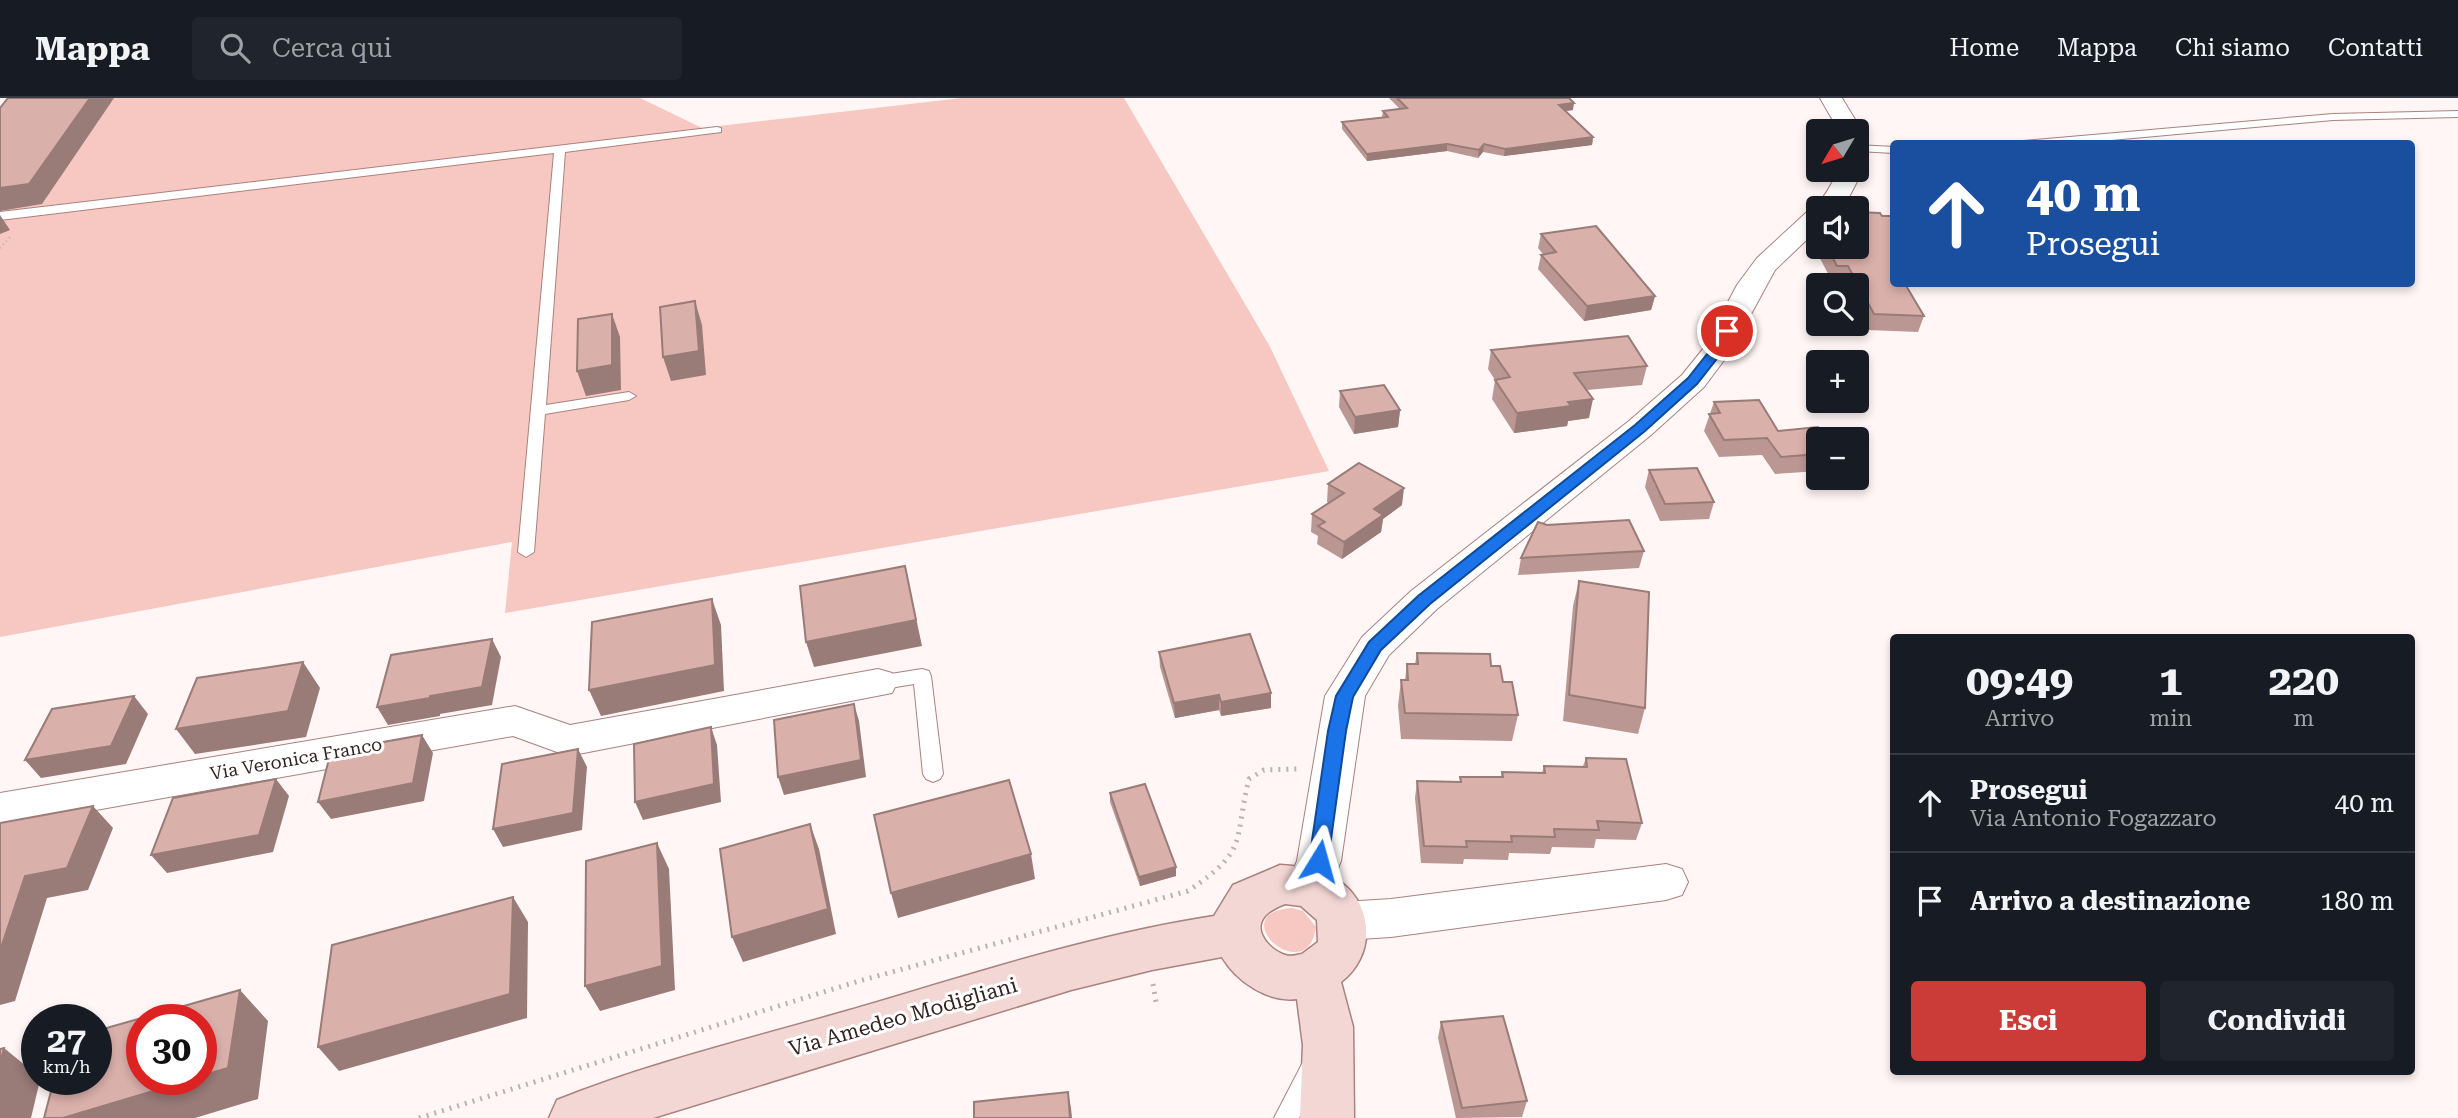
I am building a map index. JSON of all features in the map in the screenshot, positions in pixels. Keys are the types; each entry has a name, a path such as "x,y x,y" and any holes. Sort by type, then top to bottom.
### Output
{"street":[{"path":"1832,98 1845,119"},
{"path":"1308,888 1319,861 1337,731 1345,696 1375,646 1424,600 1640,428 1693,381 1716,351 1751,285 1766,264 1806,226"},
{"name":"Via Veronica Franco","path":"0,810 515,721 568,741 877,684"},
{"path":"1343,921 1391,918 1667,882"},
{"path":"1280,884 1308,888 1327,897 1337,908 1343,921 1341,948 1334,961 1314,975 1285,977 1265,972 1249,960 1234,934 1238,913 1248,899 1262,889 1280,884"},
{"name":"Via Amedeo Modigliani","path":"576,1118 705,1075 1058,971 1147,949 1234,934"},
{"path":"1314,975 1324,1000 1328,1036 1327,1118"}],"lane":[{"path":"2069,140 2333,117 2458,114"},
{"path":"0,216 717,130"},
{"path":"526,552 560,149"},
{"path":"1869,149 1890,150"},
{"path":"538,411 629,396"},
{"path":"877,684 922,676 933,774"},
{"path":"1286,1118 1328,1036"}],"path":[{"path":"419,1118 859,981 1188,891 1210,877 1229,859 1237,842 1249,779 1264,770 1306,770"}],"shaded area":[{"path":"20,98 640,98 702,128 962,98 1124,98 1269,345 1329,471 505,613 512,542 0,637 0,123"},
{"path":"1292,908 1303,911 1316,927 1309,945 1298,952 1286,950 1274,943 1266,933 1265,922 1272,913"}],"building":[{"path":"8,98 90,98 29,184 0,188 0,108"},
{"path":"1397,98 1569,98 1574,103 1559,105 1593,137 1505,149 1484,144 1479,150 1447,144 1367,154 1342,122 1388,117 1383,111 1407,108"},
{"path":"1869,213 1890,216 1890,287 1907,287 1924,316 1874,314 1869,305 1869,273 1852,273 1848,266 1837,266 1833,259 1869,259"},
{"path":"1596,226 1655,296 1587,306 1541,255 1556,252 1541,234"},
{"path":"695,301 699,351 663,357 660,307"},
{"path":"612,314 612,365 577,371 578,319"},
{"path":"1628,336 1647,366 1574,373 1593,399 1568,402 1571,406 1517,413 1495,380 1510,377 1491,350"},
{"path":"1384,385 1400,410 1355,417 1340,391"},
{"path":"1759,400 1778,431 1806,428 1806,455 1781,457 1767,438 1724,440 1709,414 1720,413 1714,402"},
{"path":"1359,463 1404,488 1374,509 1383,515 1344,542 1318,526 1325,522 1312,514 1344,493 1328,484"},
{"path":"1697,468 1714,502 1665,504 1649,470"},
{"path":"1629,520 1644,551 1521,558 1538,522 1547,525"},
{"path":"905,566 916,620 806,642 800,586"},
{"path":"1579,581 1649,592 1645,708 1569,695"},
{"path":"712,599 715,665 589,690 592,622"},
{"path":"1250,634 1271,693 1221,702 1219,695 1174,703 1159,652"},
{"path":"492,639 482,687 377,707 391,655"},
{"path":"1417,653 1490,654 1491,666 1500,666 1503,682 1512,682 1518,715 1405,713 1401,680 1408,680 1407,664 1418,664"},
{"path":"303,662 288,711 176,729 197,678"},
{"path":"134,696 111,746 25,760 52,709"},
{"path":"854,704 861,760 778,777 774,720"},
{"path":"711,727 714,784 635,802 634,744"},
{"path":"422,735 413,783 318,802 330,755"},
{"path":"578,749 573,813 493,829 502,764"},
{"path":"1586,758 1626,759 1642,823 1597,821 1599,830 1554,829 1555,837 1511,836 1512,842 1466,841 1467,847 1424,846 1417,781 1461,782 1460,777 1503,777 1502,772 1545,773 1544,766 1587,767"},
{"path":"276,779 259,835 151,855 173,798"},
{"path":"1009,780 1031,854 891,893 874,815"},
{"path":"1145,784 1176,867 1139,877 1110,793"},
{"path":"93,806 67,868 25,876 0,951 0,823"},
{"path":"810,824 828,909 732,937 720,849"},
{"path":"657,843 662,966 585,986 586,861"},
{"path":"513,897 510,994 318,1047 332,945"},
{"path":"240,990 228,1068 217,1071 217,1004 191,1004"},
{"path":"1503,1016 1527,1101 1462,1108 1441,1022"},
{"path":"126,1022 126,1095 140,1095 63,1118 44,1118 50,1095 112,1095 112,1026"},
{"path":"1068,1092 1070,1118 974,1118 974,1102"}],"route":[{"path":"1319,861 1337,731 1345,696 1375,646 1424,600 1640,428 1693,381 1716,351 1727,331"}]}
